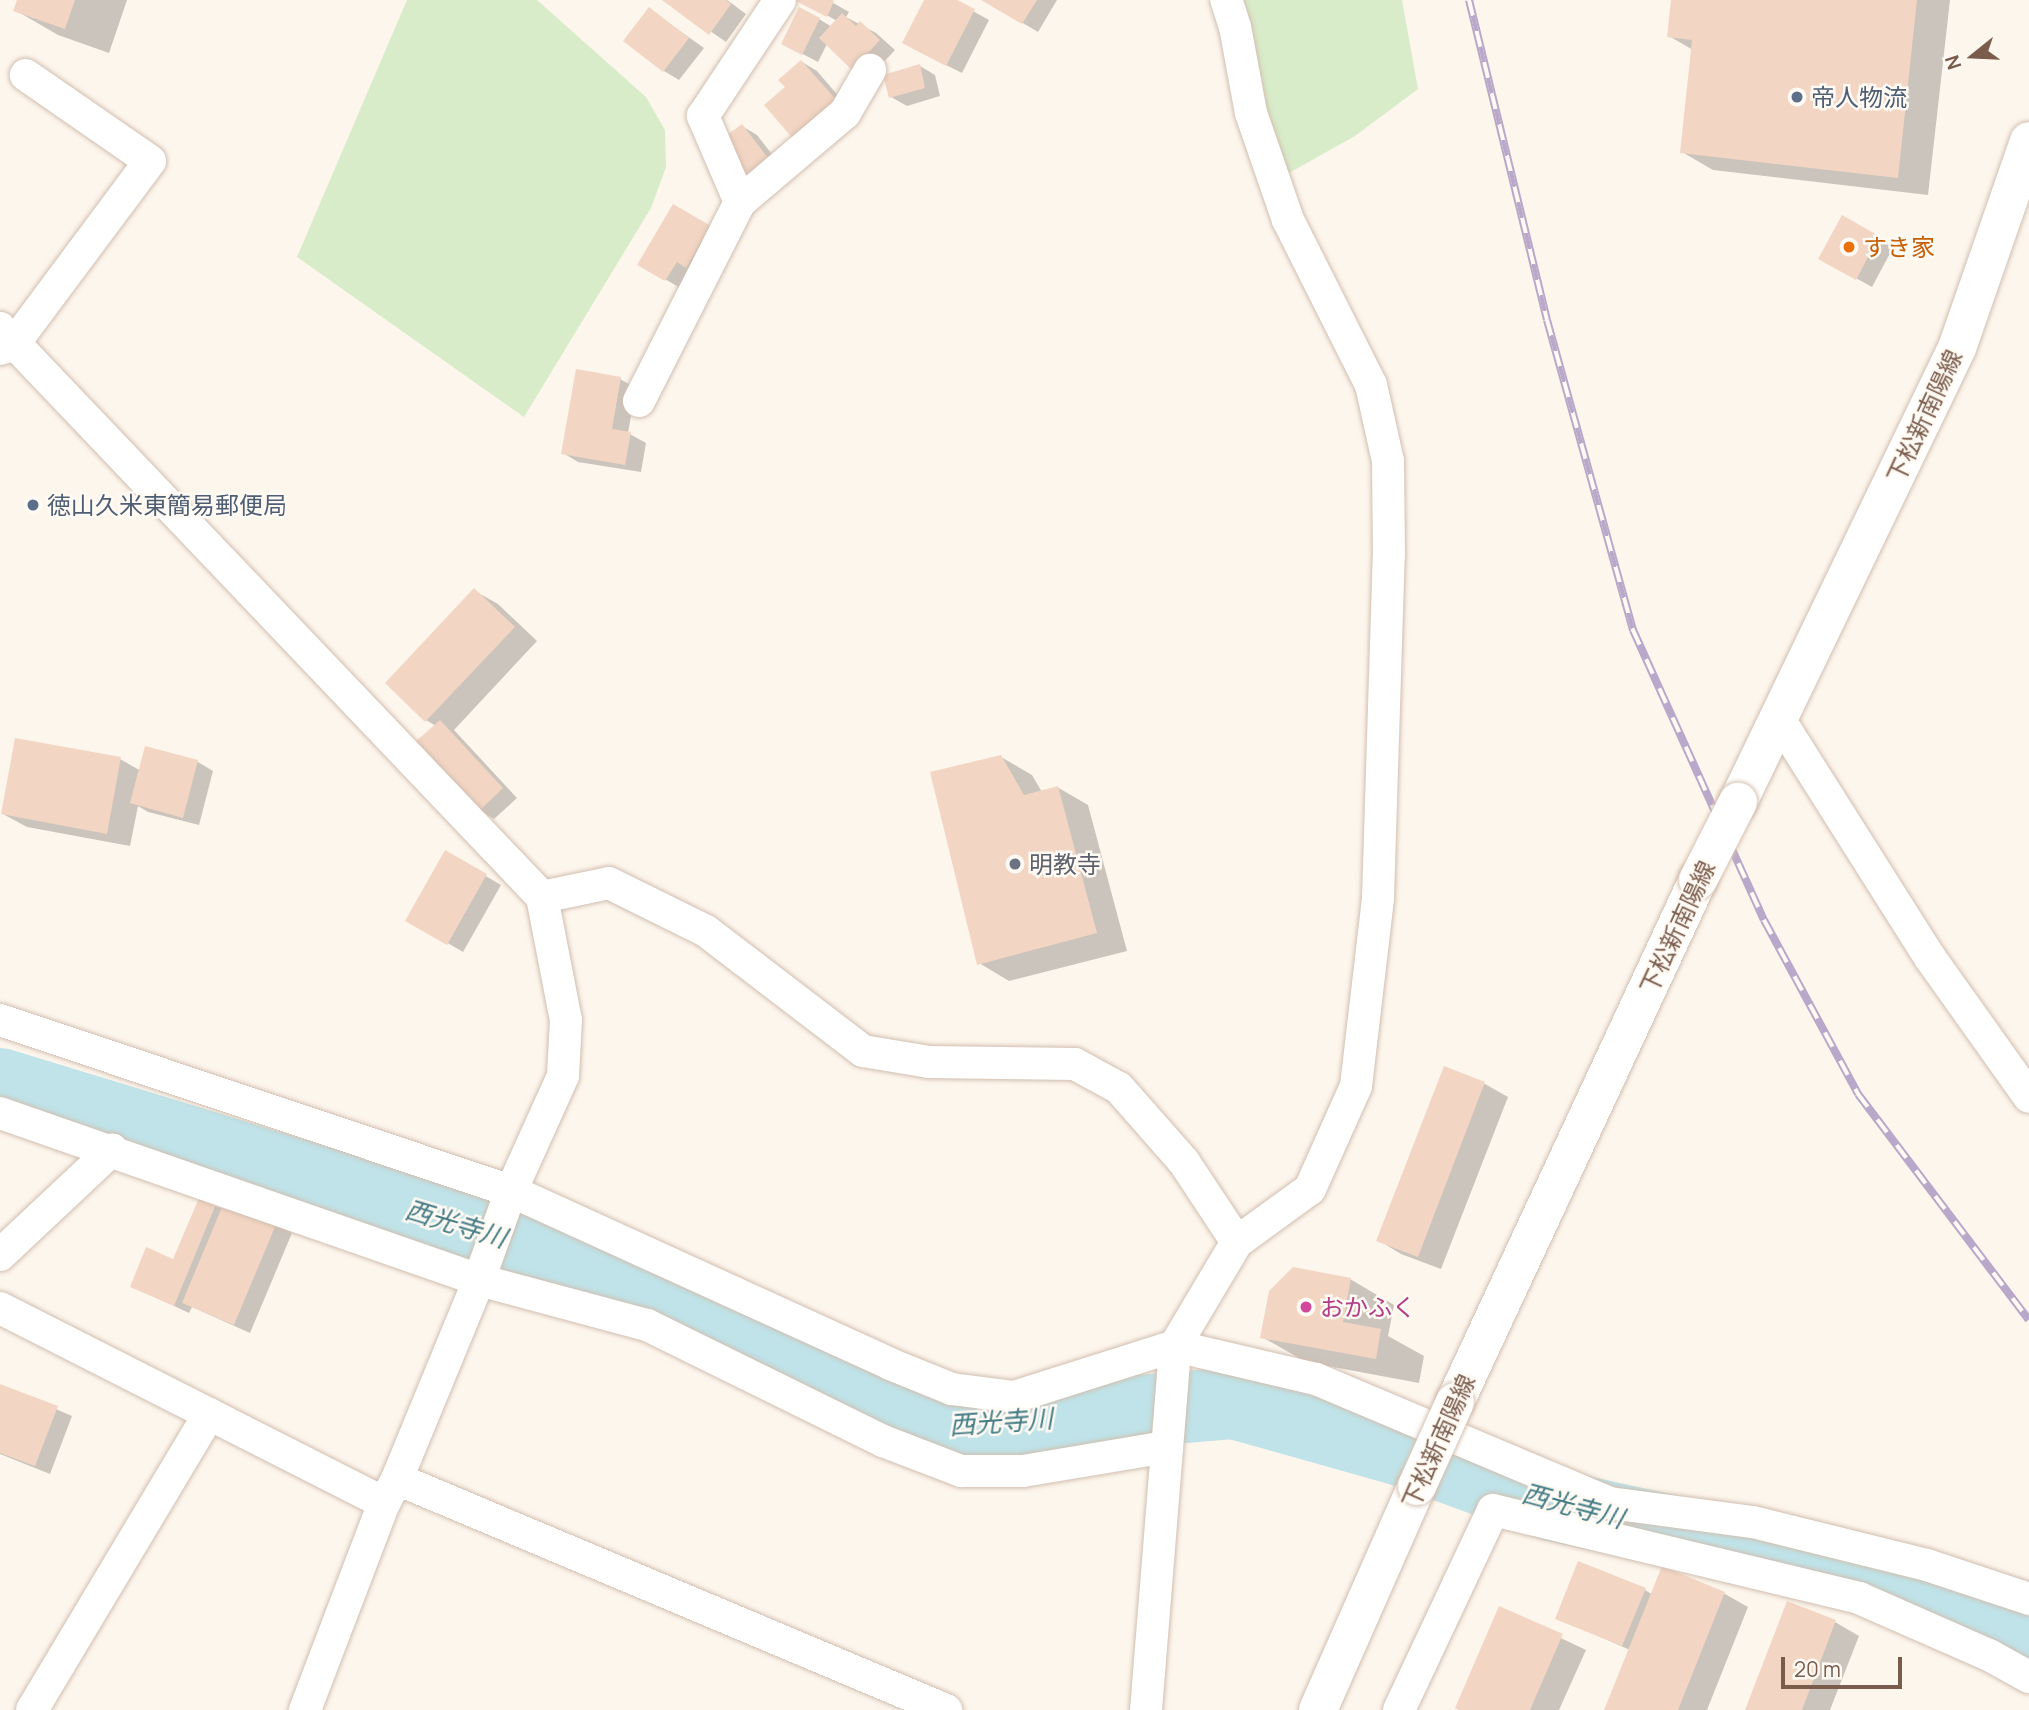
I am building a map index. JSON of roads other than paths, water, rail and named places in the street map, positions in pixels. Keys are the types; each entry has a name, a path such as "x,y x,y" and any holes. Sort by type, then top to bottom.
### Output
{"main road":[{"name":"下松新南陽線","path":"1318,1710 1455,1402 1698,880 1779,719 1957,348 2029,141"}],"street":[{"path":"740,202 703,116 780,0"},
{"path":"1146,1710 1175,1346 1237,1242 1310,1189 1356,1086 1378,898 1388,461 1371,385 1288,220 1251,113 1235,27 1226,0"},
{"path":"639,401 740,202 845,113 870,70"},
{"path":"26,75 150,161 4,341 542,897 566,1020 563,1076 511,1191 479,1280 390,1491 305,1710"},
{"path":"1779,719 1931,959 2029,1097"},
{"path":"542,897 609,883 706,931 863,1051 929,1062 1074,1064 1119,1088 1184,1162 1237,1242"},
{"path":"0,1020 511,1191 890,1364 952,1389 1014,1396 1175,1346 1316,1379 1610,1503 1753,1522 1927,1565 2029,1599"},
{"path":"0,1113 479,1280 647,1325 883,1441 961,1471 1023,1471 1167,1447"},
{"path":"0,1255 112,1150"},
{"path":"0,1308 209,1414 390,1491 946,1710"},
{"path":"32,1710 209,1414"},
{"path":"1399,1710 1493,1510 1859,1598 1989,1655 2029,1677"}],"waterway":[{"name":"西光寺川","path":"0,1084 638,1279 941,1428 1234,1403 1398,1449 1552,1505 1820,1564 1986,1619 2029,1641"}],"railway":[{"path":"1469,0 1547,320 1633,630 1764,920 1858,1094 2029,1320"}],"place":[{"name":"帝人物流","path":"1797,97"},
{"name":"すき家","path":"1849,247"},
{"name":"徳山久米東簡易郵便局","path":"33,505"},
{"name":"明教寺","path":"1015,864"},
{"name":"おかふく","path":"1306,1307"}]}
